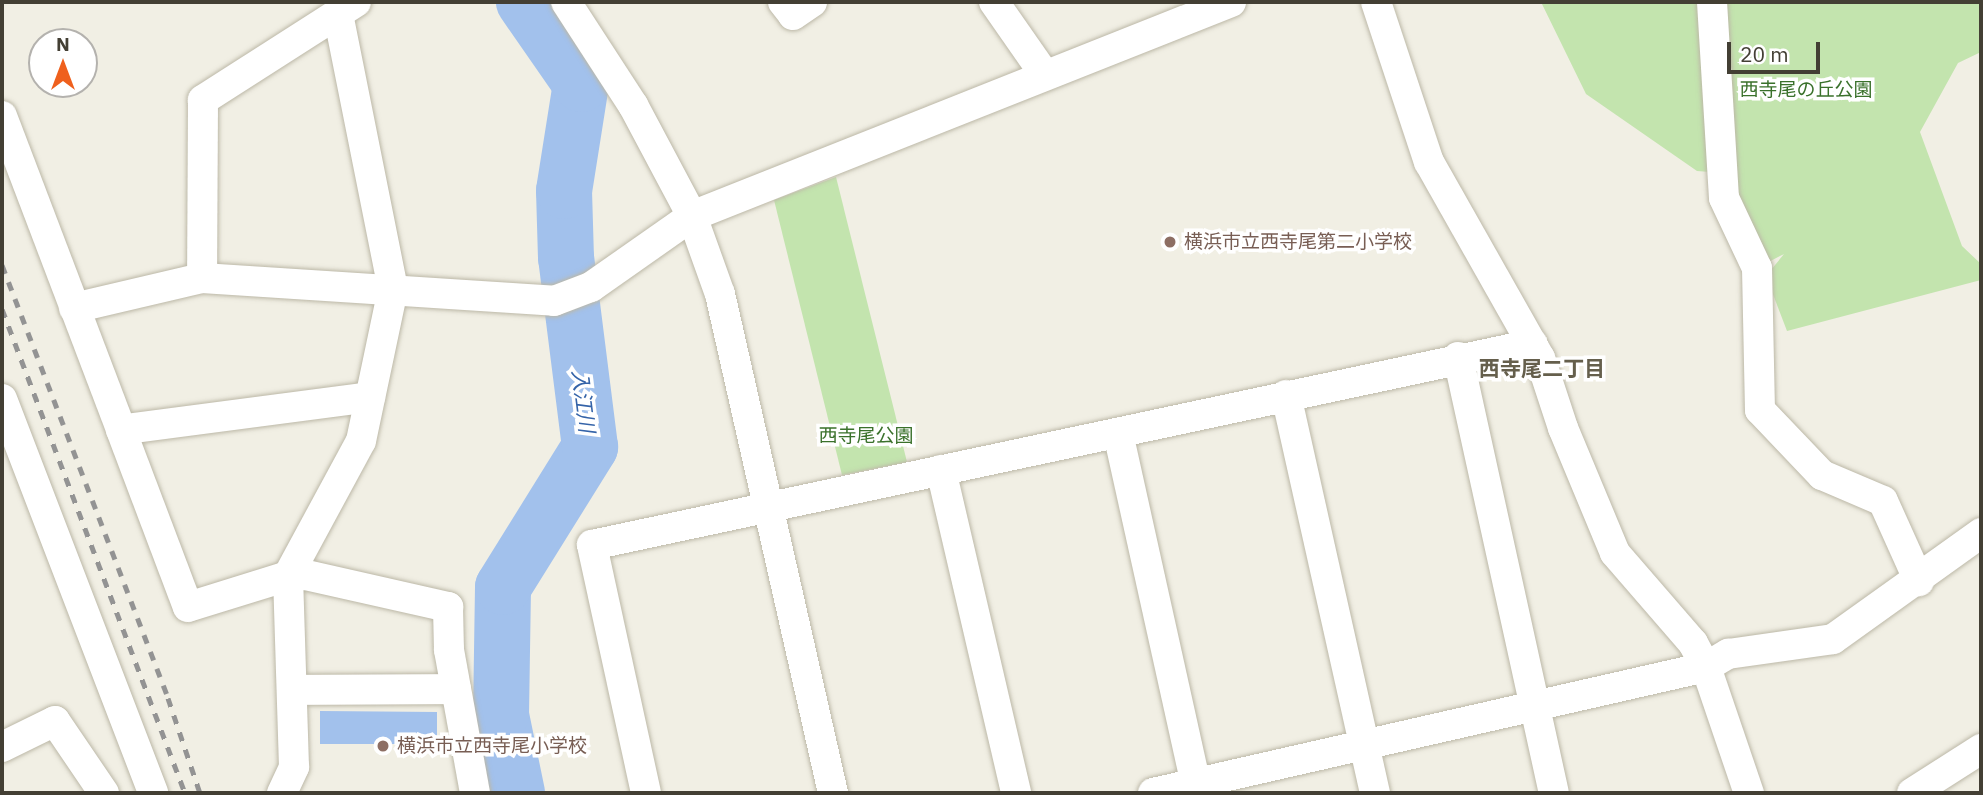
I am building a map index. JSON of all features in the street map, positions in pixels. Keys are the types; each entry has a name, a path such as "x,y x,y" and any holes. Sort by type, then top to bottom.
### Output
{"street":[{"path":"565,2 633,105 692,216 720,294 833,793"},
{"path":"783,2 793,15 812,2"},
{"path":"994,2 1045,75"},
{"path":"74,308 202,278 393,289 540,304 554,301 590,287 692,216 1231,2"},
{"path":"1376,2 1429,162 1533,344 1615,553 1693,643 1706,667 1749,793"},
{"path":"1713,2 1724,198 1756,268 1760,410 1822,475 1883,501 1919,581"},
{"path":"202,278 203,100 347,7 393,289 361,441 288,576 294,767 282,793"},
{"path":"2,116 188,607 288,576 306,575 448,607 456,689 475,793"},
{"path":"646,793 592,545 1118,433 1458,357 1533,344"},
{"path":"1458,357 1554,793"},
{"path":"1286,395 1375,793"},
{"path":"121,430 370,397"},
{"path":"2,399 153,793"},
{"path":"1118,433 1197,788"},
{"path":"941,470 1016,793"},
{"path":"1153,793 1197,788 1364,745 1706,667 1728,654 1833,639 1919,581 1981,533"},
{"path":"292,690 456,689"},
{"path":"2,747 55,721 104,793"},
{"path":"1912,793 1981,748"}],"green space":[{"name":"西寺尾の丘公園","path":"1541,2 1981,2 1981,52 1958,63 1920,132 1962,246 1981,264 1981,280 1787,331 1766,276 1784,254 1757,268 1723,173 1697,171 1586,94"},
{"name":"西寺尾公園","path":"836,177 907,462 842,475 774,200"}],"water":[{"path":"320,711 437,712 437,744 320,744"}],"waterway":[{"name":"入江川","path":"517,793 501,715 503,587 590,447 566,258 564,191 581,84 524,2"}],"railway":[{"path":"2,265 168,698 200,793"},
{"path":"2,309 185,793"}],"place":[{"name":"横浜市立西寺尾第二小学校","path":"1170,242"},
{"name":"横浜市立西寺尾小学校","path":"383,746"}],"district":[{"name":"西寺尾二丁目","path":"1542,368"}]}
